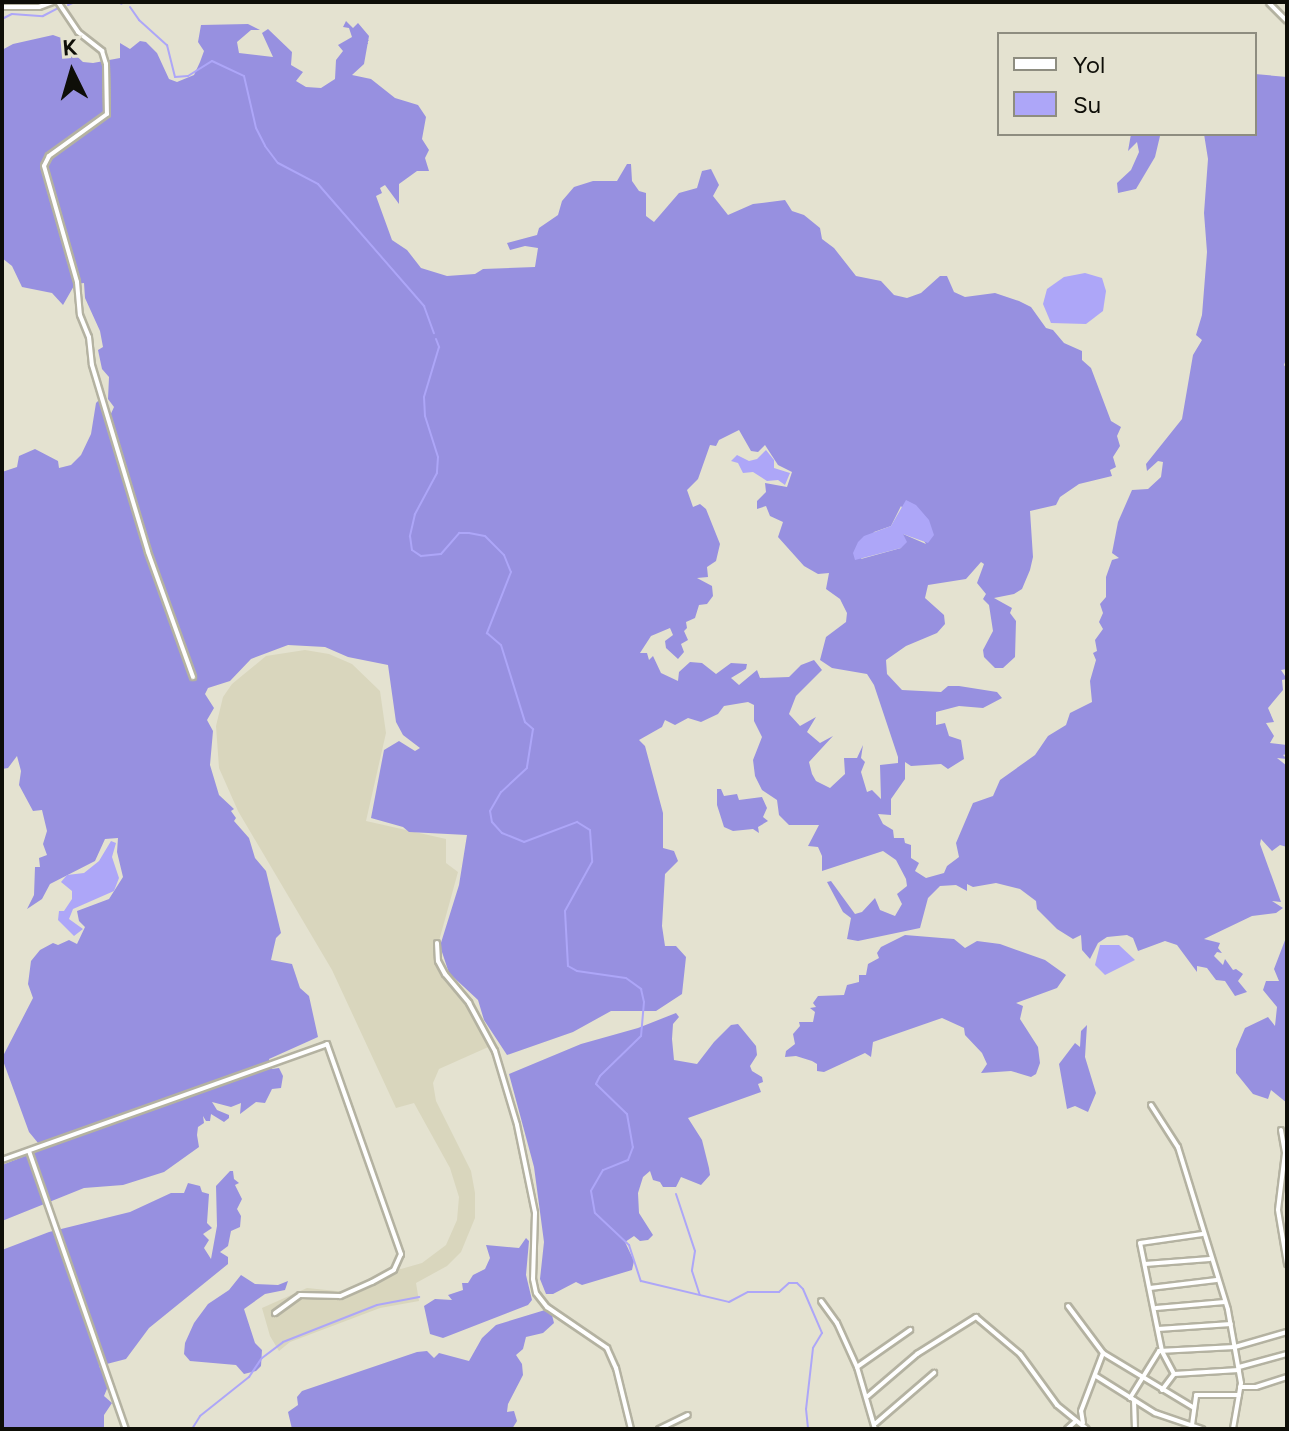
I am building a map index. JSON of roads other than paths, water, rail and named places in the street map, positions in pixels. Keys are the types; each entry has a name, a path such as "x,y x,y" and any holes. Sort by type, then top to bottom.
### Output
{"street":[{"path":"2,7 39,7 56,2 78,32 102,51 106,64 107,114 49,156 44,166 77,282 80,315 89,337 92,365 148,552 193,677"},
{"path":"1269,3 1287,21"},
{"path":"437,943 438,961 469,1003 495,1051 517,1125 535,1213 533,1279 536,1293 547,1307 607,1348 616,1368 631,1429"},
{"path":"2,1160 327,1044 401,1254 394,1270 372,1282 340,1296 300,1295 275,1313"},
{"path":"1151,1105 1178,1147 1231,1324 1240,1387 1233,1429"},
{"path":"1281,1130 1285,1153 1278,1210 1287,1264"},
{"path":"29,1151 126,1429"},
{"path":"1174,1374 1162,1351 1140,1243 1202,1234"},
{"path":"1144,1264 1210,1259"},
{"path":"1150,1288 1217,1280"},
{"path":"821,1301 837,1323 857,1367 868,1396 874,1427"},
{"path":"1155,1308 1225,1302"},
{"path":"1068,1306 1103,1353 1194,1408"},
{"path":"868,1396 917,1354 976,1317 1020,1354 1057,1405 1087,1429"},
{"path":"1158,1329 1231,1324"},
{"path":"857,1367 910,1330"},
{"path":"1135,1429 1132,1399 1142,1377 1162,1351 1235,1347 1287,1332"},
{"path":"1083,1424 1081,1411 1103,1353"},
{"path":"1162,1390 1174,1374 1239,1368 1287,1354"},
{"path":"874,1427 934,1373"},
{"path":"1096,1376 1155,1413 1202,1429"},
{"path":"1240,1387 1256,1387 1287,1377"},
{"path":"1192,1425 1196,1395 1239,1395"},
{"path":"659,1429 688,1415"},
{"path":"1067,1429 1076,1421"}],"water":[{"path":"1085,273 1102,278 1106,291 1103,311 1086,324 1051,323 1043,304 1047,289 1064,277"},
{"path":"766,450 774,460 774,468 790,473 785,485 778,480 767,481 753,472 743,473 738,463 731,461 737,455 749,461 757,459"},
{"path":"906,500 916,505 929,520 934,535 928,543 903,534 907,542 901,548 855,560 853,553 858,542 864,536 891,526"},
{"path":"111,841 116,843 112,857 119,878 114,891 73,909 69,919 83,929 74,936 58,920 59,911 64,911 72,899 72,891 61,882 67,875 84,873 99,861"},
{"path":"1100,945 1119,945 1135,960 1105,975 1095,965"}],"waterway":[{"path":"68,5 75,2"},
{"path":"118,2 122,4"},
{"path":"130,7 139,20 167,45 175,77 188,76 212,61 244,76 256,128 265,146 278,163 318,184 424,306 434,333"},
{"path":"2,19 12,14 43,16 58,8"},
{"path":"436,339 439,347 424,397 425,416 438,457 437,473 415,514 410,536 412,550 421,556 441,554 459,533 469,533 485,536 504,555 511,572 487,633 501,645 525,722 533,729 527,768 501,792 490,811 492,822 502,833 524,842 577,822 590,830 592,862 565,911 568,966 577,971 626,978 641,989 644,1002 641,1036 600,1076 596,1084 627,1114 633,1147 628,1160 603,1170 591,1191 595,1213 629,1245 641,1281 729,1302 748,1292 779,1292 789,1283 797,1283 803,1289 822,1333 813,1348 806,1409 808,1429"},
{"path":"676,1194 695,1251 692,1271 700,1295"},
{"path":"192,1429 200,1416 249,1377 262,1358 283,1342 377,1305 419,1297"}]}
